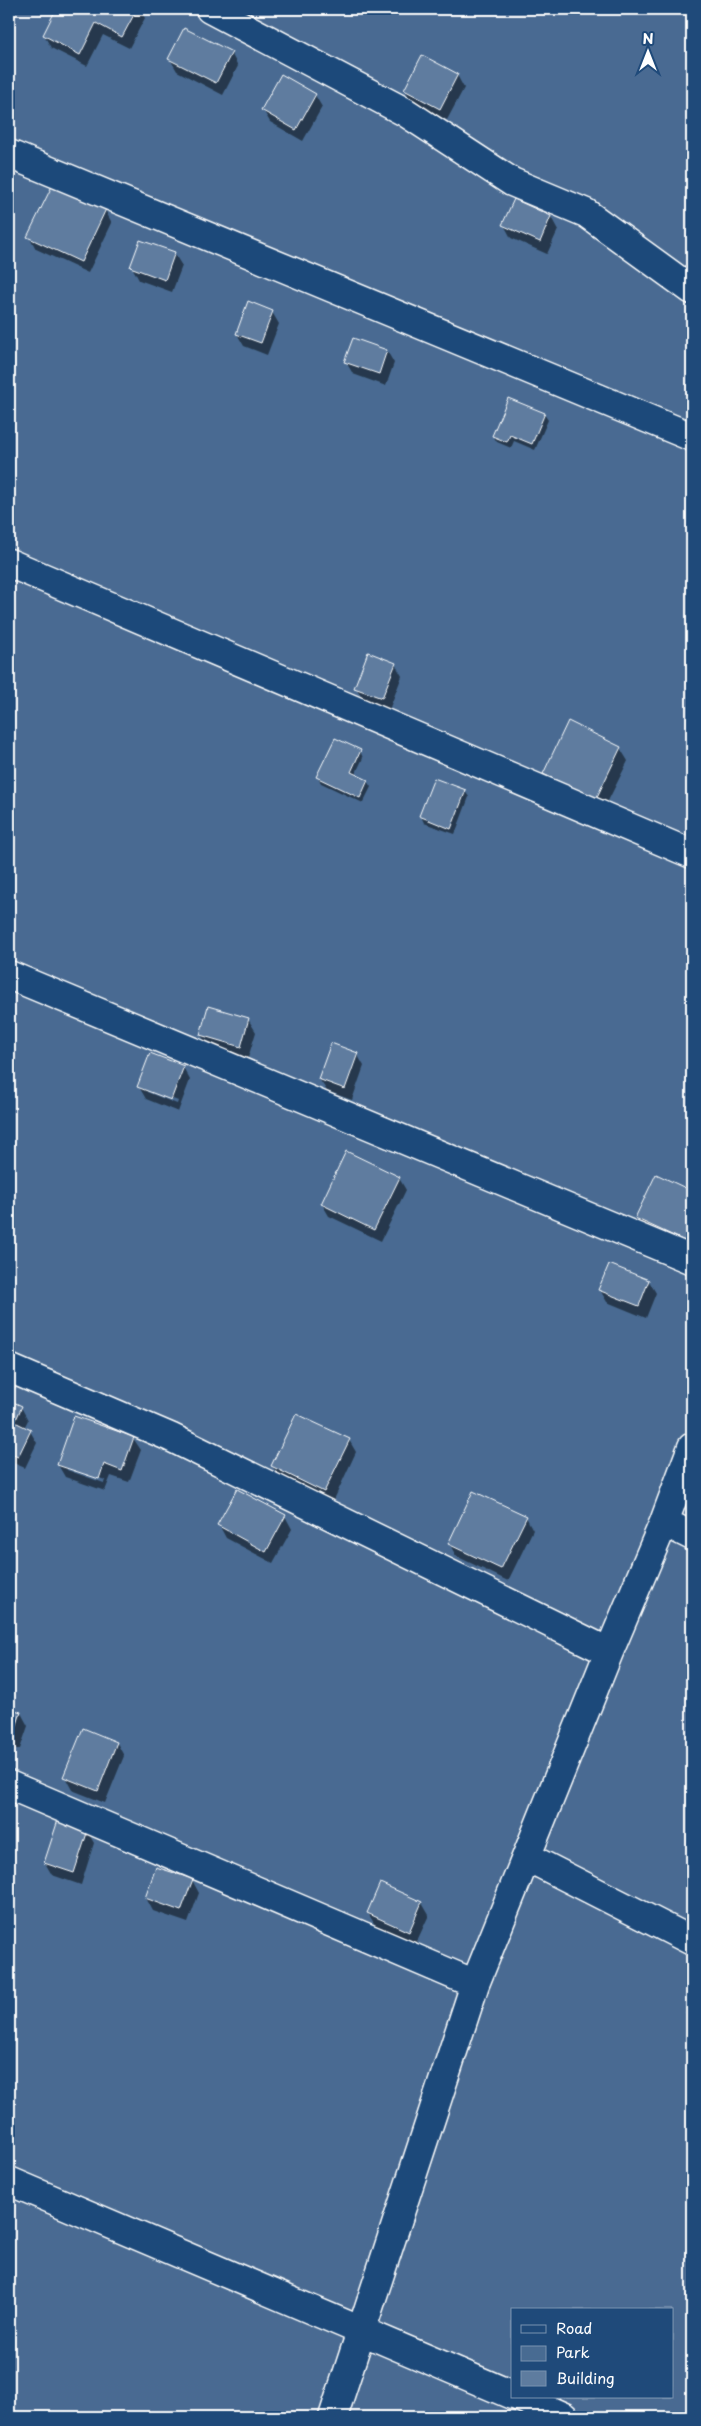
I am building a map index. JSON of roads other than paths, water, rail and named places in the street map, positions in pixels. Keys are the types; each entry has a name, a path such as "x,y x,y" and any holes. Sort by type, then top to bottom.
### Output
{"street":[{"path":"210,9 405,112 512,182 586,213 692,290"},
{"path":"9,154 692,437"},
{"path":"9,563 692,854"},
{"path":"9,975 692,1260"},
{"path":"9,1368 170,1437 608,1652"},
{"path":"333,2417 476,1984 608,1652 664,1522 692,1447"},
{"path":"664,1522 692,1536"},
{"path":"9,1784 476,1984"},
{"path":"527,1857 692,1942"},
{"path":"9,2181 511,2394"},
{"path":"520,2398 564,2417"}]}
